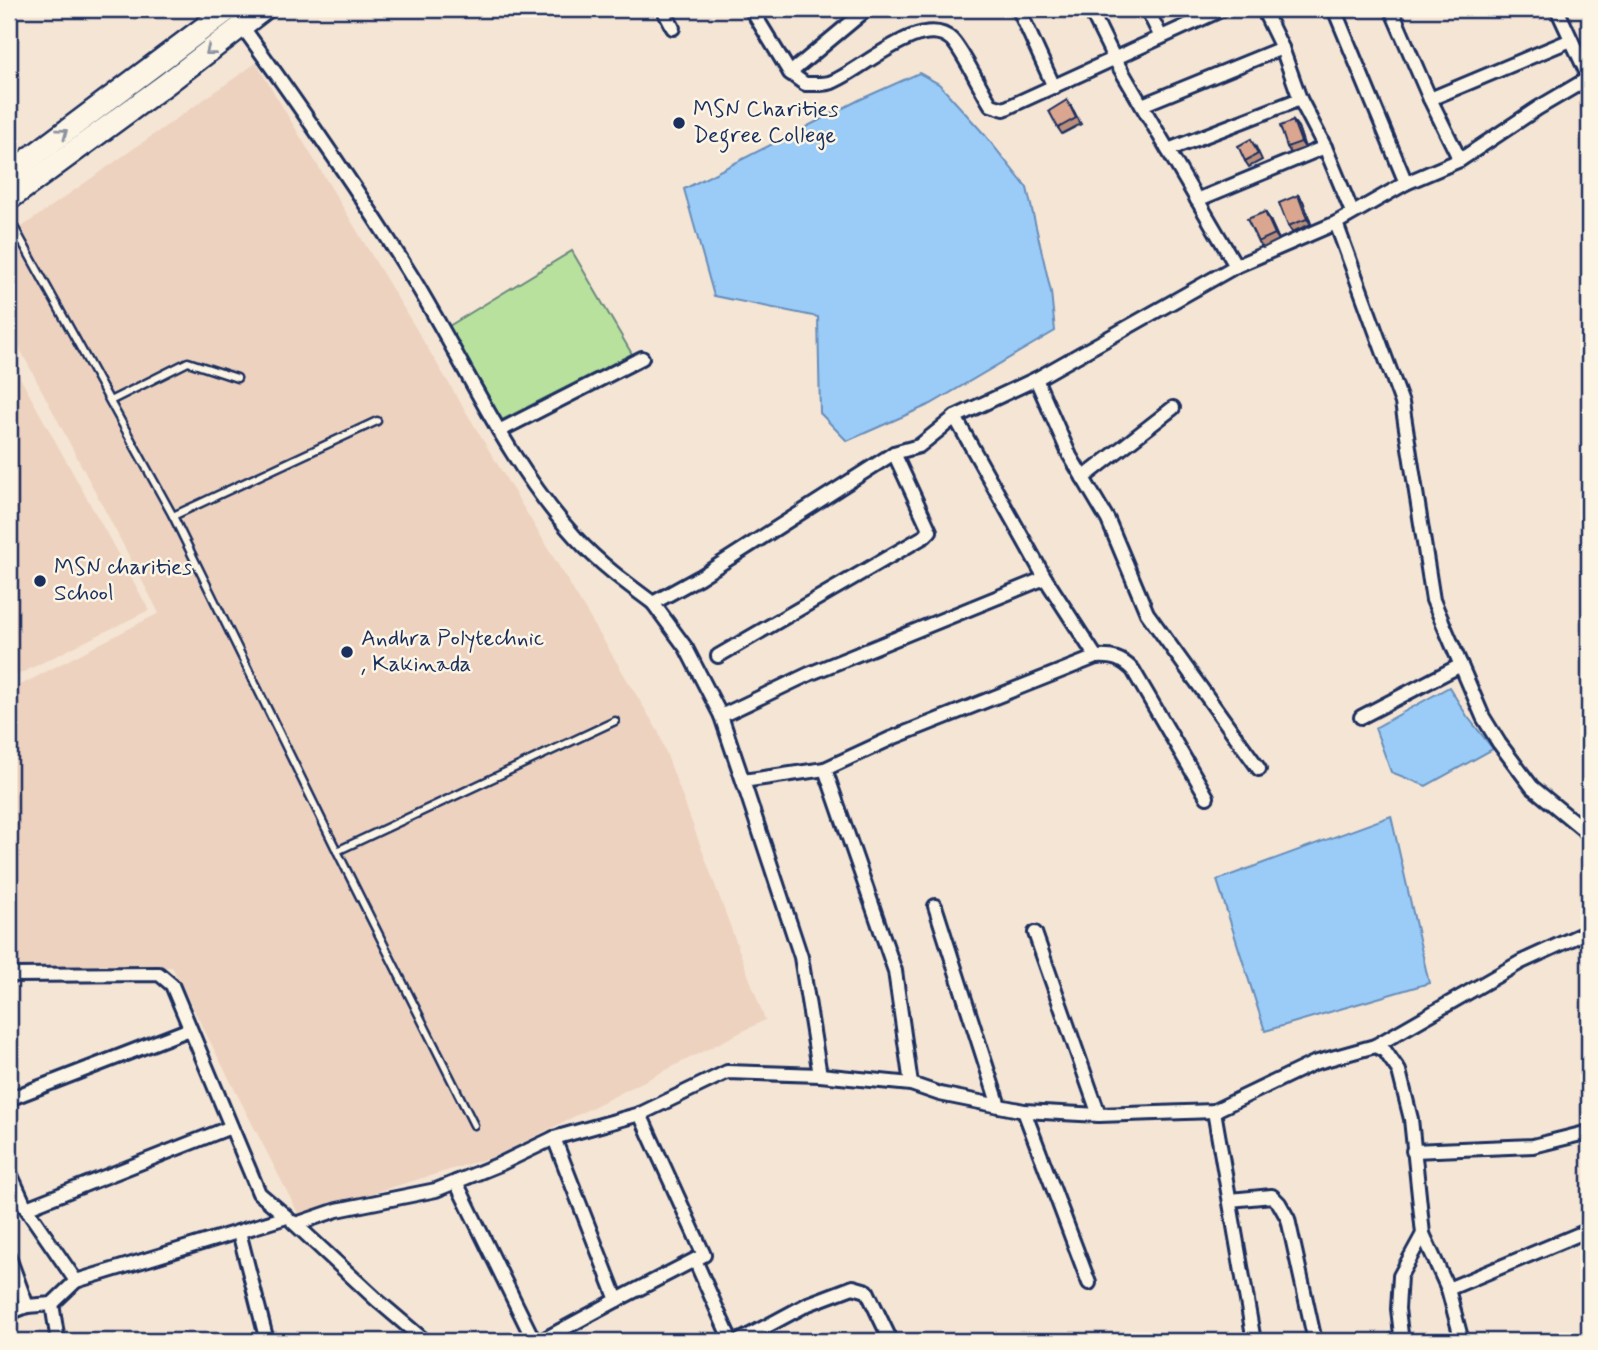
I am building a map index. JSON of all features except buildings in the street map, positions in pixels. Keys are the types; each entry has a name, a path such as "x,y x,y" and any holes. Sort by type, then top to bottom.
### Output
{"highway":[{"path":"9,174 229,9"},
{"path":"9,199 264,9"}],"street":[{"path":"663,9 673,28"},
{"path":"751,9 790,73 805,84 831,82 911,36 932,32 942,34 952,41 991,105 1004,108 1161,37 1209,12 1223,9"},
{"path":"790,73 867,9"},
{"path":"1090,9 1114,58 1237,265"},
{"path":"1147,9 1161,37"},
{"path":"1263,9 1282,48 1300,99 1325,147 1352,212"},
{"path":"1334,9 1406,183"},
{"path":"1393,9 1430,99 1460,160"},
{"path":"653,603 700,577 894,453 919,446 955,417 1036,379 1237,265 1336,223 1406,183 1460,160 1589,78 1557,9"},
{"path":"1019,10 1054,87"},
{"path":"242,26 306,115 412,278 522,468 577,539 618,577 653,603 686,648 721,716 801,957 820,1074"},
{"path":"1430,99 1572,40"},
{"path":"1142,105 1282,48"},
{"path":"1168,150 1300,99"},
{"path":"1198,200 1325,147"},
{"path":"1336,223 1402,403 1433,600 1483,717 1499,743 1532,787 1589,834"},
{"path":"499,431 642,358"},
{"path":"1036,379 1070,456 1108,520 1147,613 1259,769"},
{"path":"1083,478 1173,408"},
{"path":"955,417 1045,578 1096,657"},
{"path":"718,656 930,531 894,453"},
{"path":"721,716 809,674 1045,578"},
{"path":"743,781 825,769 892,738 1096,657 1113,656 1133,670 1207,797"},
{"path":"1362,717 1461,665"},
{"path":"825,769 895,971 911,1084"},
{"path":"934,906 999,1106"},
{"path":"9,1313 27,1306 51,1304 76,1281 239,1231 436,1190 554,1138 640,1114 727,1072 820,1074 911,1084 940,1094 1024,1111 1099,1115 1214,1111 1314,1063 1375,1046 1521,962 1589,931"},
{"path":"1035,933 1099,1115"},
{"path":"9,975 159,974 172,985 259,1193 425,1341"},
{"path":"9,1099 190,1029"},
{"path":"1375,1046 1385,1051 1399,1071 1411,1119 1423,1234 1448,1289 1462,1341"},
{"path":"1024,1111 1088,1283"},
{"path":"1214,1111 1254,1341"},
{"path":"541,1341 704,1255 640,1114"},
{"path":"26,1208 230,1127"},
{"path":"1413,1151 1532,1146 1589,1132"},
{"path":"554,1138 617,1300"},
{"path":"9,1171 26,1208 76,1281"},
{"path":"456,1182 534,1341"},
{"path":"1230,1200 1272,1196 1279,1203 1288,1219 1315,1341"},
{"path":"1448,1289 1589,1230"},
{"path":"239,1231 267,1341"},
{"path":"1394,1341 1401,1334 1398,1309 1400,1276 1423,1234"},
{"path":"9,1257 27,1306"},
{"path":"695,1260 732,1341"},
{"path":"739,1341 808,1304 853,1287 867,1291 891,1341"},
{"path":"51,1304 58,1341"}],"lane":[{"path":"9,218 173,516 474,1125"},
{"path":"110,401 188,362 237,378"},
{"path":"173,516 377,421"},
{"path":"337,851 615,721"}],"shaded area":[{"name":"Andhra Polytechnic , Kakinada","path":"256,63 658,731 765,1020 496,1156 299,1215 172,967 9,967 9,691 159,613 9,328 9,236"},
{"path":"9,358 149,610 9,679"}],"green space":[{"path":"572,251 632,354 502,420 449,326"}],"water":[{"path":"919,73 939,84 1027,188 1051,292 1055,331 931,404 847,441 820,413 818,317 714,296 684,189 859,100"},
{"path":"1449,687 1467,716 1493,749 1426,786 1391,772 1375,728"},
{"path":"1391,816 1429,983 1265,1031 1217,880"}],"place":[{"name":"MSN Charities Degree College","path":"679,123"},
{"name":"MSN charities School","path":"40,581"},
{"name":"Andhra Polytechnic , Kakinada","path":"347,652"}]}
